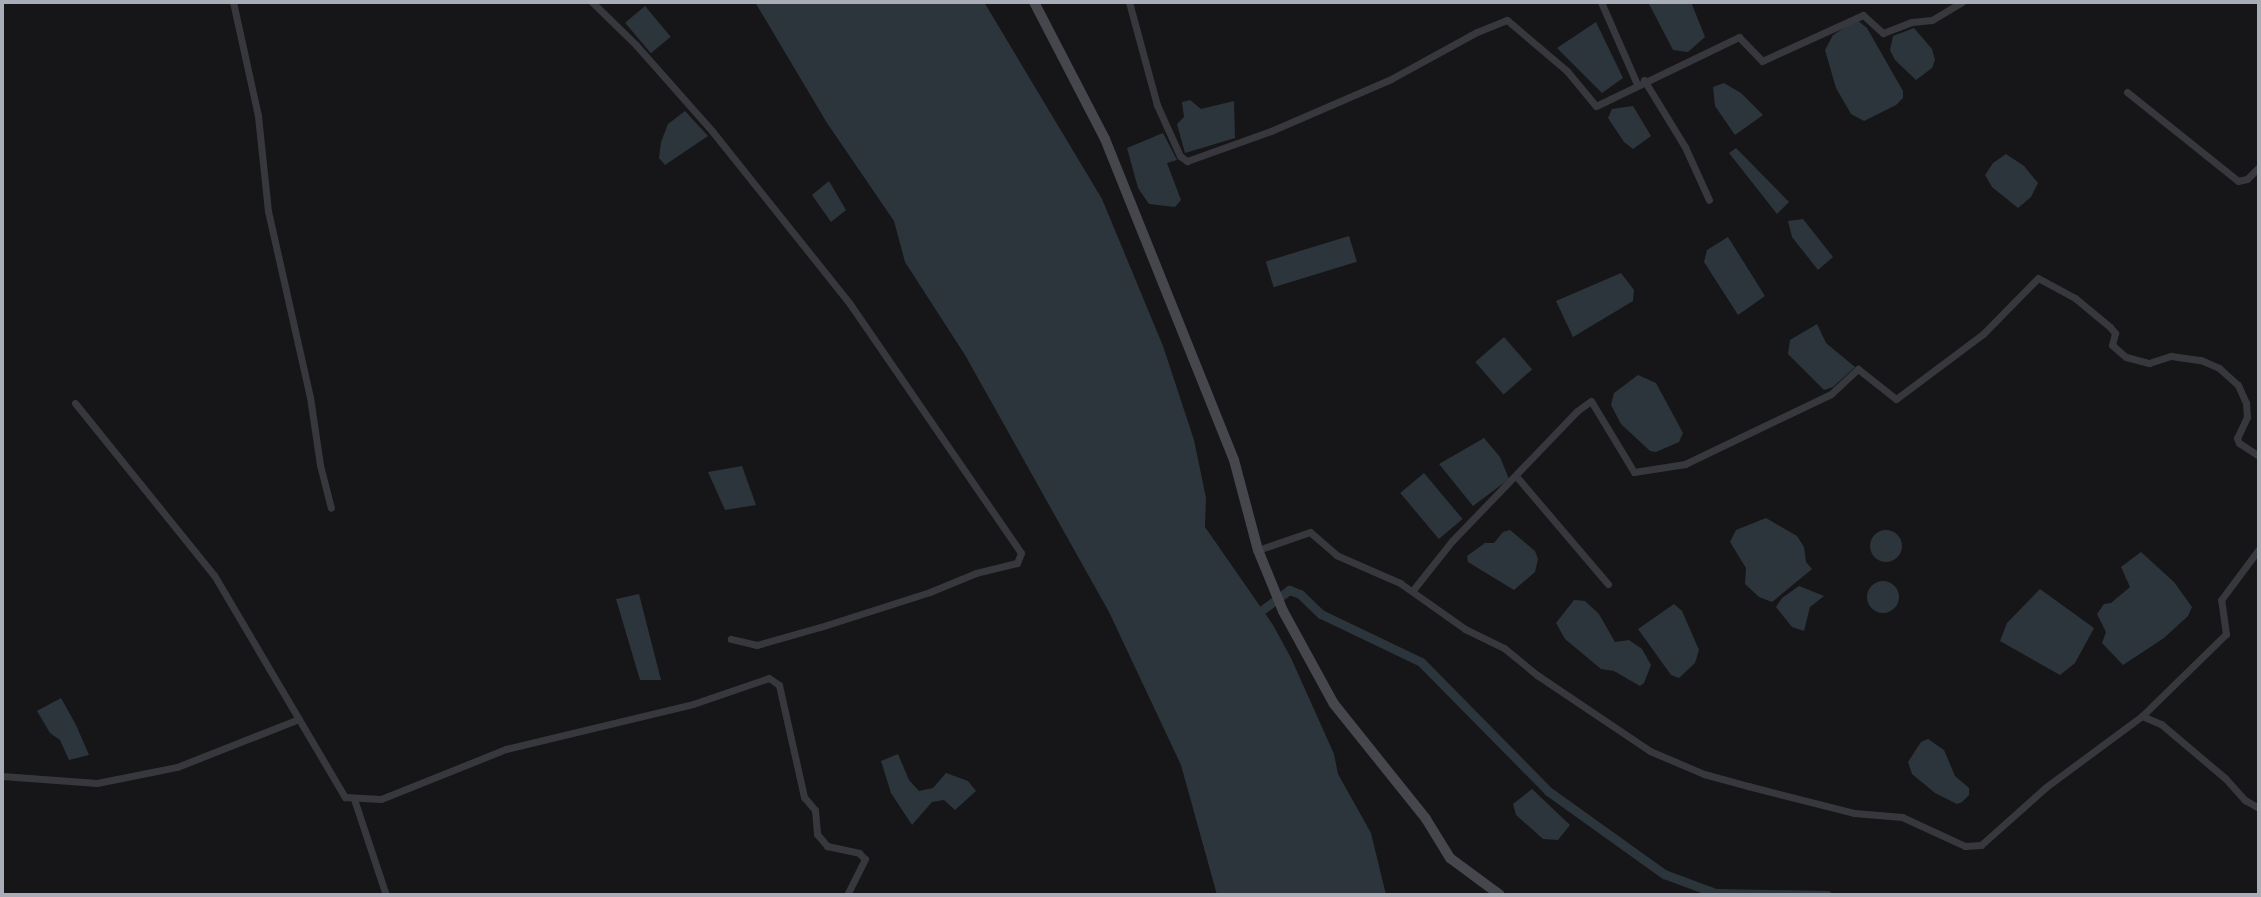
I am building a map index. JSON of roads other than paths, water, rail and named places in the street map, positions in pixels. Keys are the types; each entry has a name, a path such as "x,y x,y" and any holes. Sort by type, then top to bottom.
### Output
{"main road":[{"path":"1034,2 1105,139 1213,416 1234,460 1267,579 1283,611 1334,704 1426,819 1450,858 1500,895"}],"street":[{"path":"233,2 258,116 268,211 310,397 320,465 331,508"},
{"path":"592,2 636,45 712,131 850,304 1021,553 1017,563 976,573 820,627 757,645 731,639"},
{"path":"1129,2 1157,105 1180,156 1187,161 1271,131 1391,79 1477,32 1507,20 1567,71 1596,106 1640,82 1739,37 1762,61 1863,15 1883,33 1912,22 1932,20 1962,2"},
{"path":"1601,2 1640,82 1685,147 1709,200"},
{"path":"2127,92 2238,181 2247,179 2259,167"},
{"path":"1413,590 1452,541 1577,411 1591,401 1629,466 1639,474 1685,464 1831,394 1858,369 1896,399 1983,334 2038,278 2075,298 2110,327 2115,333 2112,345 2126,357 2149,363 2171,356 2201,360 2219,368 2238,385 2246,403 2247,417 2237,438 2259,456"},
{"path":"75,403 214,575 345,797 381,799 506,749 693,704 769,678 779,685 804,797 815,810 817,834 827,846 859,853 865,859 847,895"},
{"path":"1516,476 1608,584"},
{"path":"1258,550 1310,532 1336,555 1413,590 1465,629 1504,648 1537,675 1650,751 1704,774 1748,786 1854,813 1902,817 1965,846 1981,845 2046,787 2142,716 2226,634 2221,600 2231,581 2259,549"},
{"path":"2142,716 2161,724 2225,778 2245,800 2259,808"},
{"path":"2,776 97,783 141,775 177,767 299,719"},
{"path":"354,799 386,895"}],"waterway":[{"path":"1254,616 1289,590 1300,594 1321,614 1421,662 1548,791 1664,874 1715,893 1827,895"}]}
